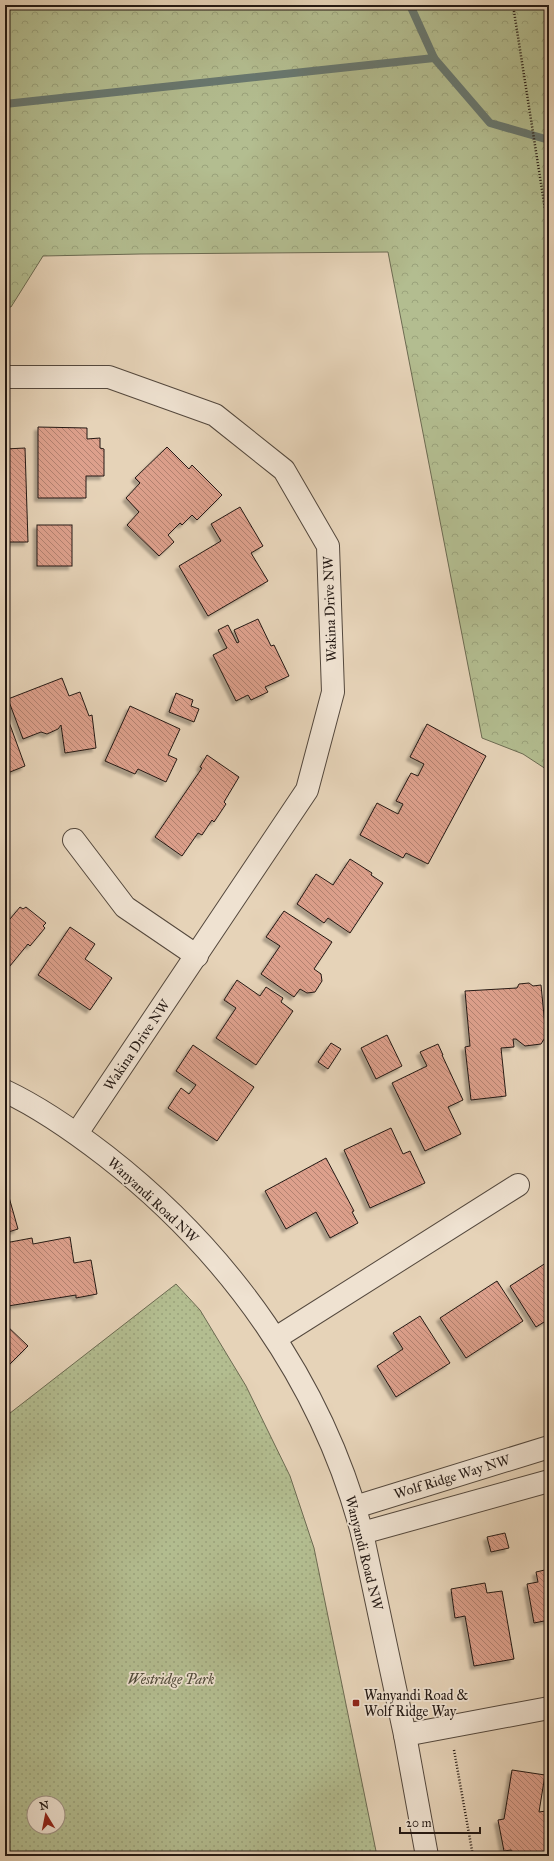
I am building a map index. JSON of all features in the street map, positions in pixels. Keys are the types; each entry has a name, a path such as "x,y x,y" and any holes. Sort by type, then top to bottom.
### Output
{"street":[{"name":"Wakina Drive NW","path":"5,377 109,377 215,415 284,470 328,546 333,692 307,790 77,1133"},
{"path":"74,840 125,907 197,956"},
{"name":"Wanyandi Road NW","path":"5,1091 77,1133 127,1173 178,1219 227,1272 276,1338 301,1380 332,1444 355,1507 362,1533 405,1735 427,1856"},
{"path":"276,1338 518,1185"},
{"name":"Wolf Ridge Way NW","path":"355,1507 549,1447"},
{"name":"Wolf Ridge Way NW","path":"362,1533 549,1480"},
{"path":"405,1735 549,1708"}],"path":[{"path":"513,5 544,209 549,227"},
{"path":"449,1727 473,1856"}],"green space":[{"path":"5,5 549,5 549,771 523,754 482,738 388,252 43,256 11,307 5,306"},
{"name":"Westridge Park","path":"176,1284 200,1310 246,1386 290,1476 314,1548 377,1856 5,1856 5,1417"}],"building":[{"path":"38,427 87,428 87,439 100,438 100,448 104,449 104,476 86,476 86,498 38,498"},
{"path":"167,447 189,469 192,465 222,495 197,520 192,515 182,525 180,523 168,535 174,542 159,556 127,525 139,512 126,498 140,483 135,478"},
{"path":"25,448 28,542 5,542 5,449"},
{"path":"240,507 263,546 251,553 268,581 208,616 179,566 221,541 211,524"},
{"path":"37,525 72,525 72,566 37,566"},
{"path":"258,619 271,646 274,645 289,676 265,687 268,692 251,700 248,695 236,701 213,655 227,648 218,630 228,625 237,643 239,642 234,630"},
{"path":"62,678 69,696 80,692 89,716 92,715 96,748 65,753 61,725 58,729 47,734 41,732 23,739 8,699"},
{"path":"176,693 193,700 191,706 199,709 194,722 169,712"},
{"path":"130,706 180,729 168,755 177,759 166,782 138,769 135,774 105,761"},
{"path":"5,711 25,766 5,774"},
{"path":"427,724 486,756 428,864 406,853 403,858 360,835 377,803 398,814 403,804 396,801 411,773 418,776 424,764 410,757"},
{"path":"207,755 239,777 224,802 226,804 214,822 212,820 202,835 198,833 182,856 155,837 202,768 200,767"},
{"path":"350,859 372,873 371,875 383,883 350,933 328,918 324,923 297,904 316,874 333,885"},
{"path":"20,907 23,909 26,907 46,923 43,926 45,928 30,946 28,944 5,972 5,925"},
{"path":"284,911 332,942 314,969 321,974 322,981 315,992 307,993 300,989 294,997 261,974 280,946 266,937"},
{"path":"70,927 95,944 85,959 112,978 90,1010 38,975"},
{"path":"237,980 260,996 266,987 283,998 281,1002 293,1011 256,1065 216,1038 236,1008 224,1000"},
{"path":"529,983 533,986 541,985 546,1036 541,1044 525,1046 516,1039 513,1039 514,1047 501,1048 506,1096 471,1100 465,1047 470,1046 465,991 517,988 519,984"},
{"path":"387,1035 402,1066 376,1079 361,1048"},
{"path":"331,1043 341,1049 328,1069 318,1062"},
{"path":"438,1044 463,1100 448,1107 461,1134 425,1151 392,1083 427,1066 420,1052"},
{"path":"193,1045 254,1087 217,1141 168,1108 181,1088 189,1094 196,1085 176,1071"},
{"path":"391,1128 403,1154 410,1151 425,1183 370,1208 344,1150"},
{"path":"326,1158 354,1211 352,1212 358,1223 330,1238 316,1212 286,1229 265,1191"},
{"path":"5,1183 18,1229 5,1233"},
{"path":"70,1237 74,1263 91,1260 97,1294 76,1298 76,1295 8,1306 5,1286 5,1243 32,1238 33,1244"},
{"path":"549,1261 549,1319 536,1327 510,1286"},
{"path":"497,1281 523,1321 466,1358 440,1318"},
{"path":"420,1316 450,1363 396,1397 377,1366 403,1349 393,1333"},
{"path":"5,1324 28,1346 5,1369"},
{"path":"505,1533 509,1548 491,1552 487,1537"},
{"path":"549,1569 549,1620 534,1623 527,1584 538,1582 536,1572"},
{"path":"485,1583 487,1593 502,1591 514,1659 474,1666 465,1616 455,1618 451,1589"},
{"path":"512,1770 545,1775 539,1812 546,1811 549,1830 549,1843 546,1843 549,1849 549,1856 514,1856 511,1850 504,1851 498,1820 504,1819"}],"waterway":[{"path":"410,5 434,58 490,123 549,140"},
{"path":"5,104 434,58"}],"place":[{"name":"Wanyandi Road & Wolf Ridge Way","path":"356,1703"}]}
